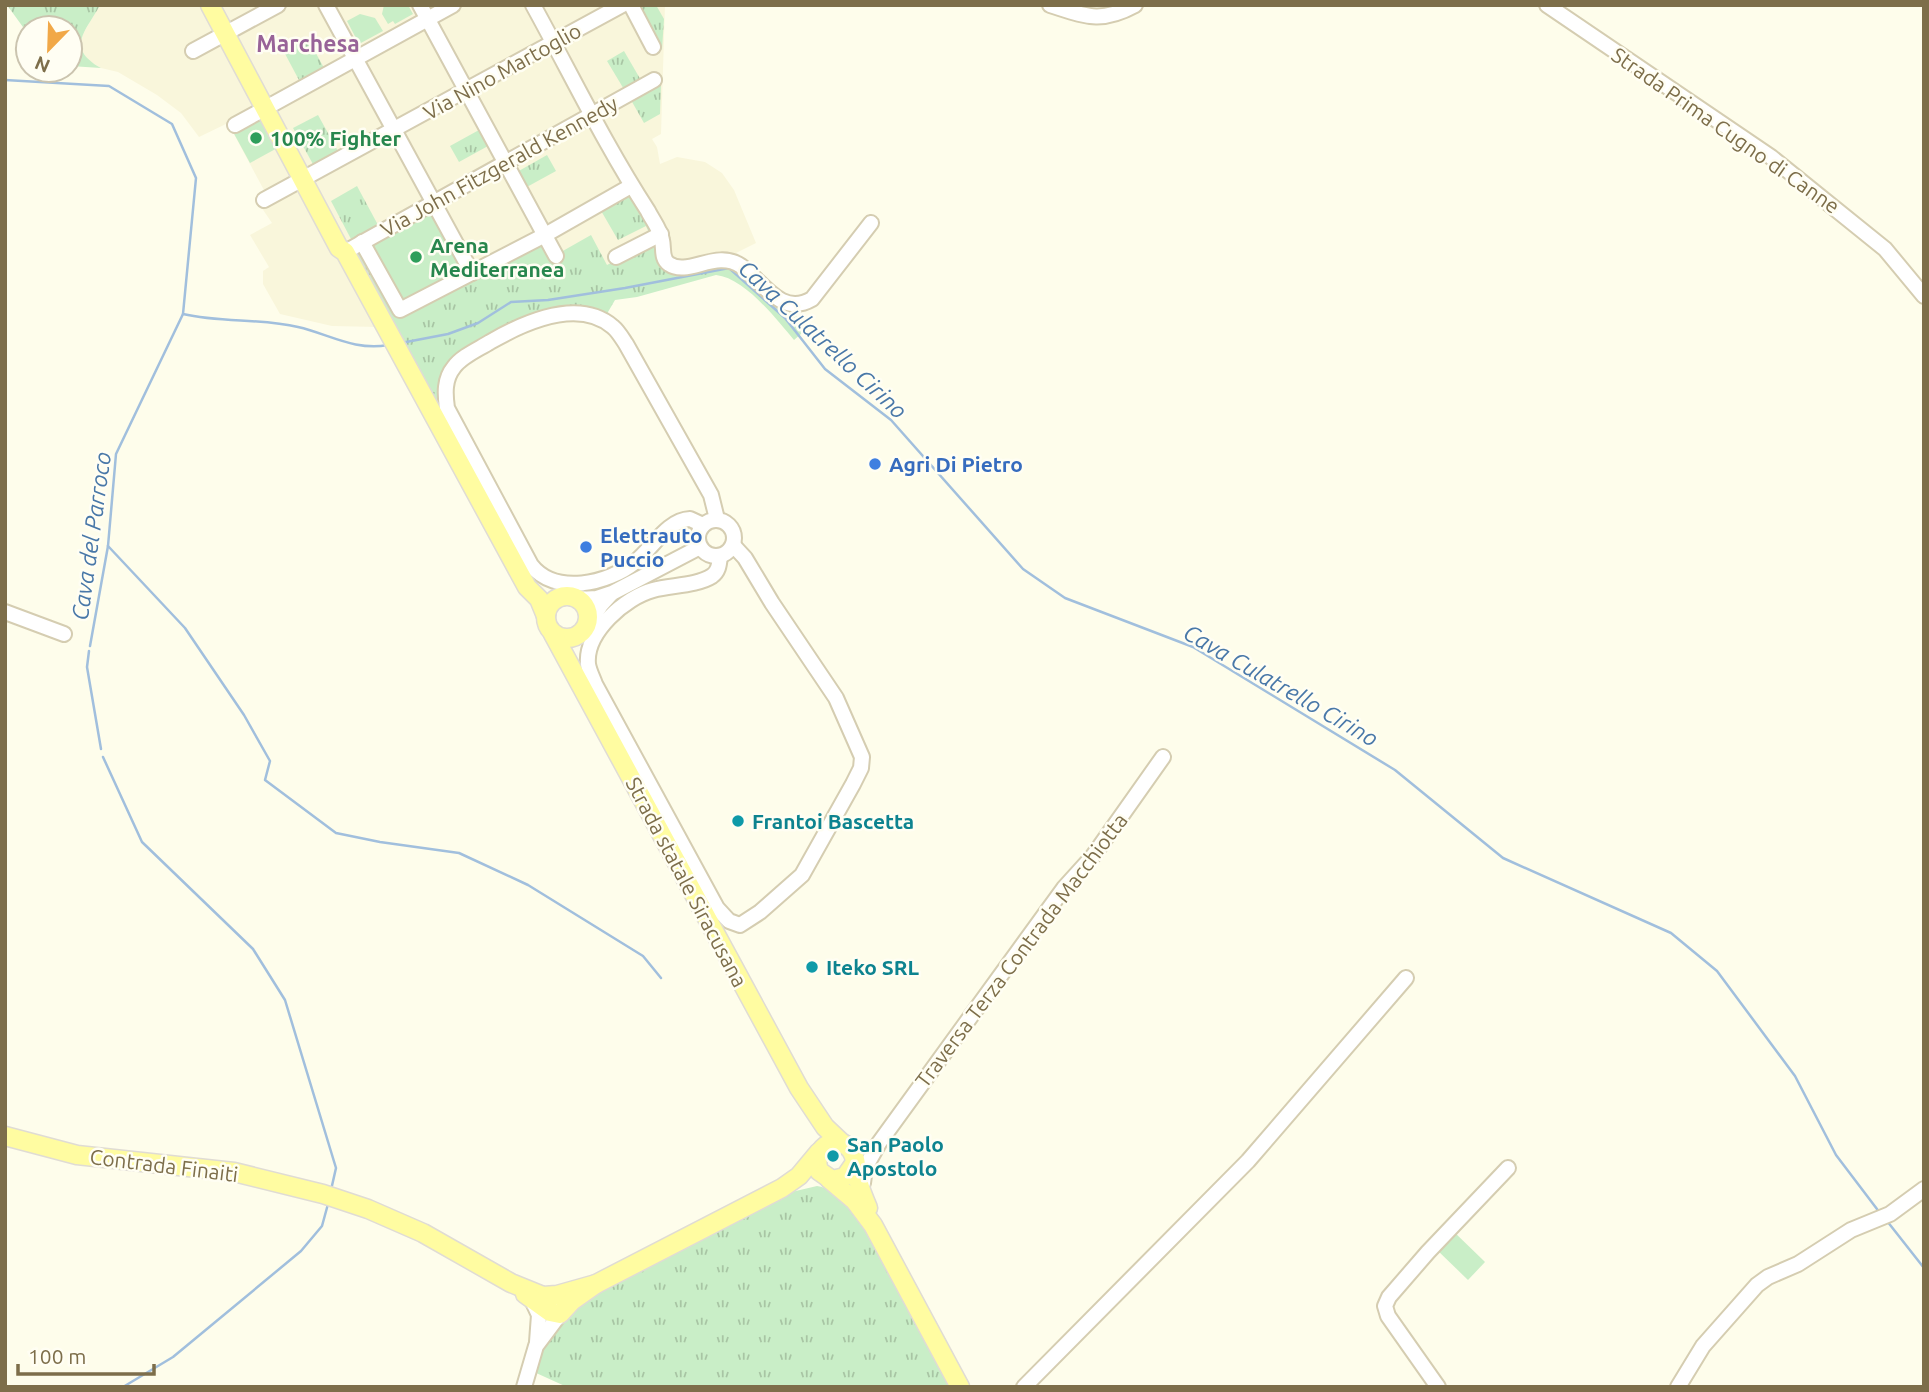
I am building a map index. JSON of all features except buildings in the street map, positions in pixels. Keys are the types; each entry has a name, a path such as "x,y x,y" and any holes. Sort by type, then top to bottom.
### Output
{"main road":[{"path":"209,5 228,32"},
{"path":"217,5 228,32 306,178 339,248 345,252 527,587 539,598 549,628 553,634 566,639 583,631"},
{"path":"521,573 543,590 584,603 589,615 573,653 576,676"},
{"path":"546,616 554,600 573,598"},
{"name":"Strada statale Siracusana","path":"553,634 799,1087"},
{"path":"799,1087 811,1117 819,1171 846,1168"},
{"path":"799,1087 825,1127 864,1199 873,1225"},
{"name":"Contrada Finaiti","path":"5,1136 77,1155 234,1172 330,1197 423,1233 537,1298 550,1312 560,1314"},
{"path":"560,1314 572,1301 596,1284 782,1188 799,1176 829,1143 846,1168 855,1201 873,1225 960,1387"},
{"path":"782,1188 846,1168"},
{"path":"537,1298 596,1284"}],"street":[{"path":"193,51 278,5"},
{"path":"326,5 472,274"},
{"path":"420,5 556,256"},
{"path":"234,125 453,5"},
{"path":"533,5 660,234 663,254 668,264 681,268 714,260 730,260 776,298 800,304 812,299 871,223"},
{"name":"Via Nino Martoglio","path":"264,200 622,5"},
{"path":"631,5 653,47"},
{"path":"1050,5 1100,17 1110,17 1135,5"},
{"name":"Strada Prima Cugno di Canne","path":"1547,5 1771,157 1885,248 1924,296"},
{"name":"Via John Fitzgerald Kennedy","path":"345,252 654,80"},
{"path":"362,242 400,310 545,235 631,186"},
{"path":"616,257 660,234"},
{"path":"703,525 690,519 675,523 637,561 610,576 589,582 569,583 548,580 538,575 447,408 446,384 455,365 529,321 569,314 601,319 614,328 626,344 712,495 717,519"},
{"path":"717,519 723,520 732,528 735,539 733,545 720,556 708,554 700,547 699,532 703,525 717,519"},
{"path":"720,556 719,567 711,576 651,590 618,610 599,631 589,652 588,662 596,684 718,908 729,921 740,925 760,912 802,876 853,784 861,768 862,757 831,690 745,558 733,545"},
{"path":"573,598 597,598 612,593 700,547"},
{"path":"583,631 612,593"},
{"path":"5,612 64,634"},
{"name":"Traversa Terza Contrada Macchiotta","path":"846,1168 879,1143 1040,920 1093,856 1163,757"},
{"path":"1024,1387 1248,1161 1406,978"},
{"path":"846,1168 879,1143"},
{"path":"1438,1387 1388,1316 1385,1307 1389,1297 1428,1252 1508,1168"},
{"path":"1678,1387 1703,1346 1768,1276 1798,1264 1858,1226 1883,1217 1924,1189"},
{"path":"524,1387 540,1329 537,1298"},
{"path":"536,1346 560,1314"}],"shaded area":[{"path":"100,5 665,5 661,134 652,139 657,147 660,164 677,157 705,162 722,173 734,190 756,243 718,262 378,327 332,326 280,314 263,284 263,271 269,267 250,235 272,223 255,198 265,192 228,123 199,137 181,113 157,95 118,72 101,68 89,61 84,54 84,32"}],"green space":[{"path":"7,5 100,5 84,34 84,14 14,15"},
{"path":"384,5 408,5 413,14 395,24 393,21 388,24 382,14"},
{"path":"637,5 656,5 664,19 662,50"},
{"path":"360,14 375,18 383,31 359,44 347,21"},
{"path":"307,37 324,68 300,82 283,50"},
{"path":"624,51 642,82 625,91 607,61"},
{"path":"84,53 90,60 101,68 84,67"},
{"path":"661,84 660,114 644,123 631,100"},
{"path":"318,115 339,153 314,166 293,128"},
{"name":"100% Fighter","path":"265,116 263,124 271,127 281,146 250,163 232,130"},
{"path":"479,130 488,146 459,162 450,146"},
{"path":"547,155 556,171 525,188 517,172"},
{"path":"357,186 378,225 351,239 331,201"},
{"path":"631,193 654,231 649,233 646,226 618,240 600,209"},
{"name":"Arena Mediterranea","path":"430,210 462,267 460,273 401,303 368,244"},
{"path":"591,235 607,265 658,239 662,263 727,263 794,309 797,316 809,327 794,340 749,291 738,283 716,275 637,297 615,300 608,312 609,317 578,308 564,308 510,324 460,352 446,366 440,388 439,406 436,408 351,253 355,251 368,263 400,314 542,240 558,260 563,259 561,252"},
{"path":"817,1186 837,1194 860,1221 949,1387 567,1387 534,1372 544,1349 557,1330 592,1296 783,1194"},
{"path":"1452,1230 1485,1262 1468,1280 1435,1248"}],"waterway":[{"name":"Cava del Parroco","path":"5,80 109,86 172,124 196,178 183,314 116,454 108,546 90,646"},
{"name":"Cava Culatrello Cirino","path":"401,343 448,334 478,323 511,302 548,300 625,288 729,268 785,318 825,369 891,420 1023,569 1065,598 1193,647 1395,770 1503,858 1671,933 1717,971 1795,1076 1836,1155 1880,1213"},
{"name":"Cava Culatrello Cirino","path":"183,314 212,319 284,324 353,344 388,345"},
{"path":"108,546 185,628 244,715 270,761 265,780 336,833 459,853 528,885 643,956 661,978"},
{"name":"Cava del Parroco","path":"89,651 87,667 101,749"},
{"name":"Cava del Parroco","path":"103,757 142,842 253,949 285,1000 336,1168 331,1190"},
{"name":"Cava del Parroco","path":"123,1387 173,1357 301,1251 322,1226 328,1204"},
{"name":"Cava Culatrello Cirino","path":"1887,1221 1924,1268"}],"place":[{"name":"100% Fighter","path":"256,138"},
{"name":"Arena Mediterranea","path":"416,257"},
{"name":"Agri Di Pietro","path":"875,464"},
{"name":"Elettrauto Puccio","path":"586,547"},
{"name":"Frantoi Bascetta","path":"738,821"},
{"name":"Iteko SRL","path":"812,967"},
{"name":"San Paolo Apostolo","path":"833,1156"}],"district":[{"name":"Marchesa","path":"308,43"}]}
